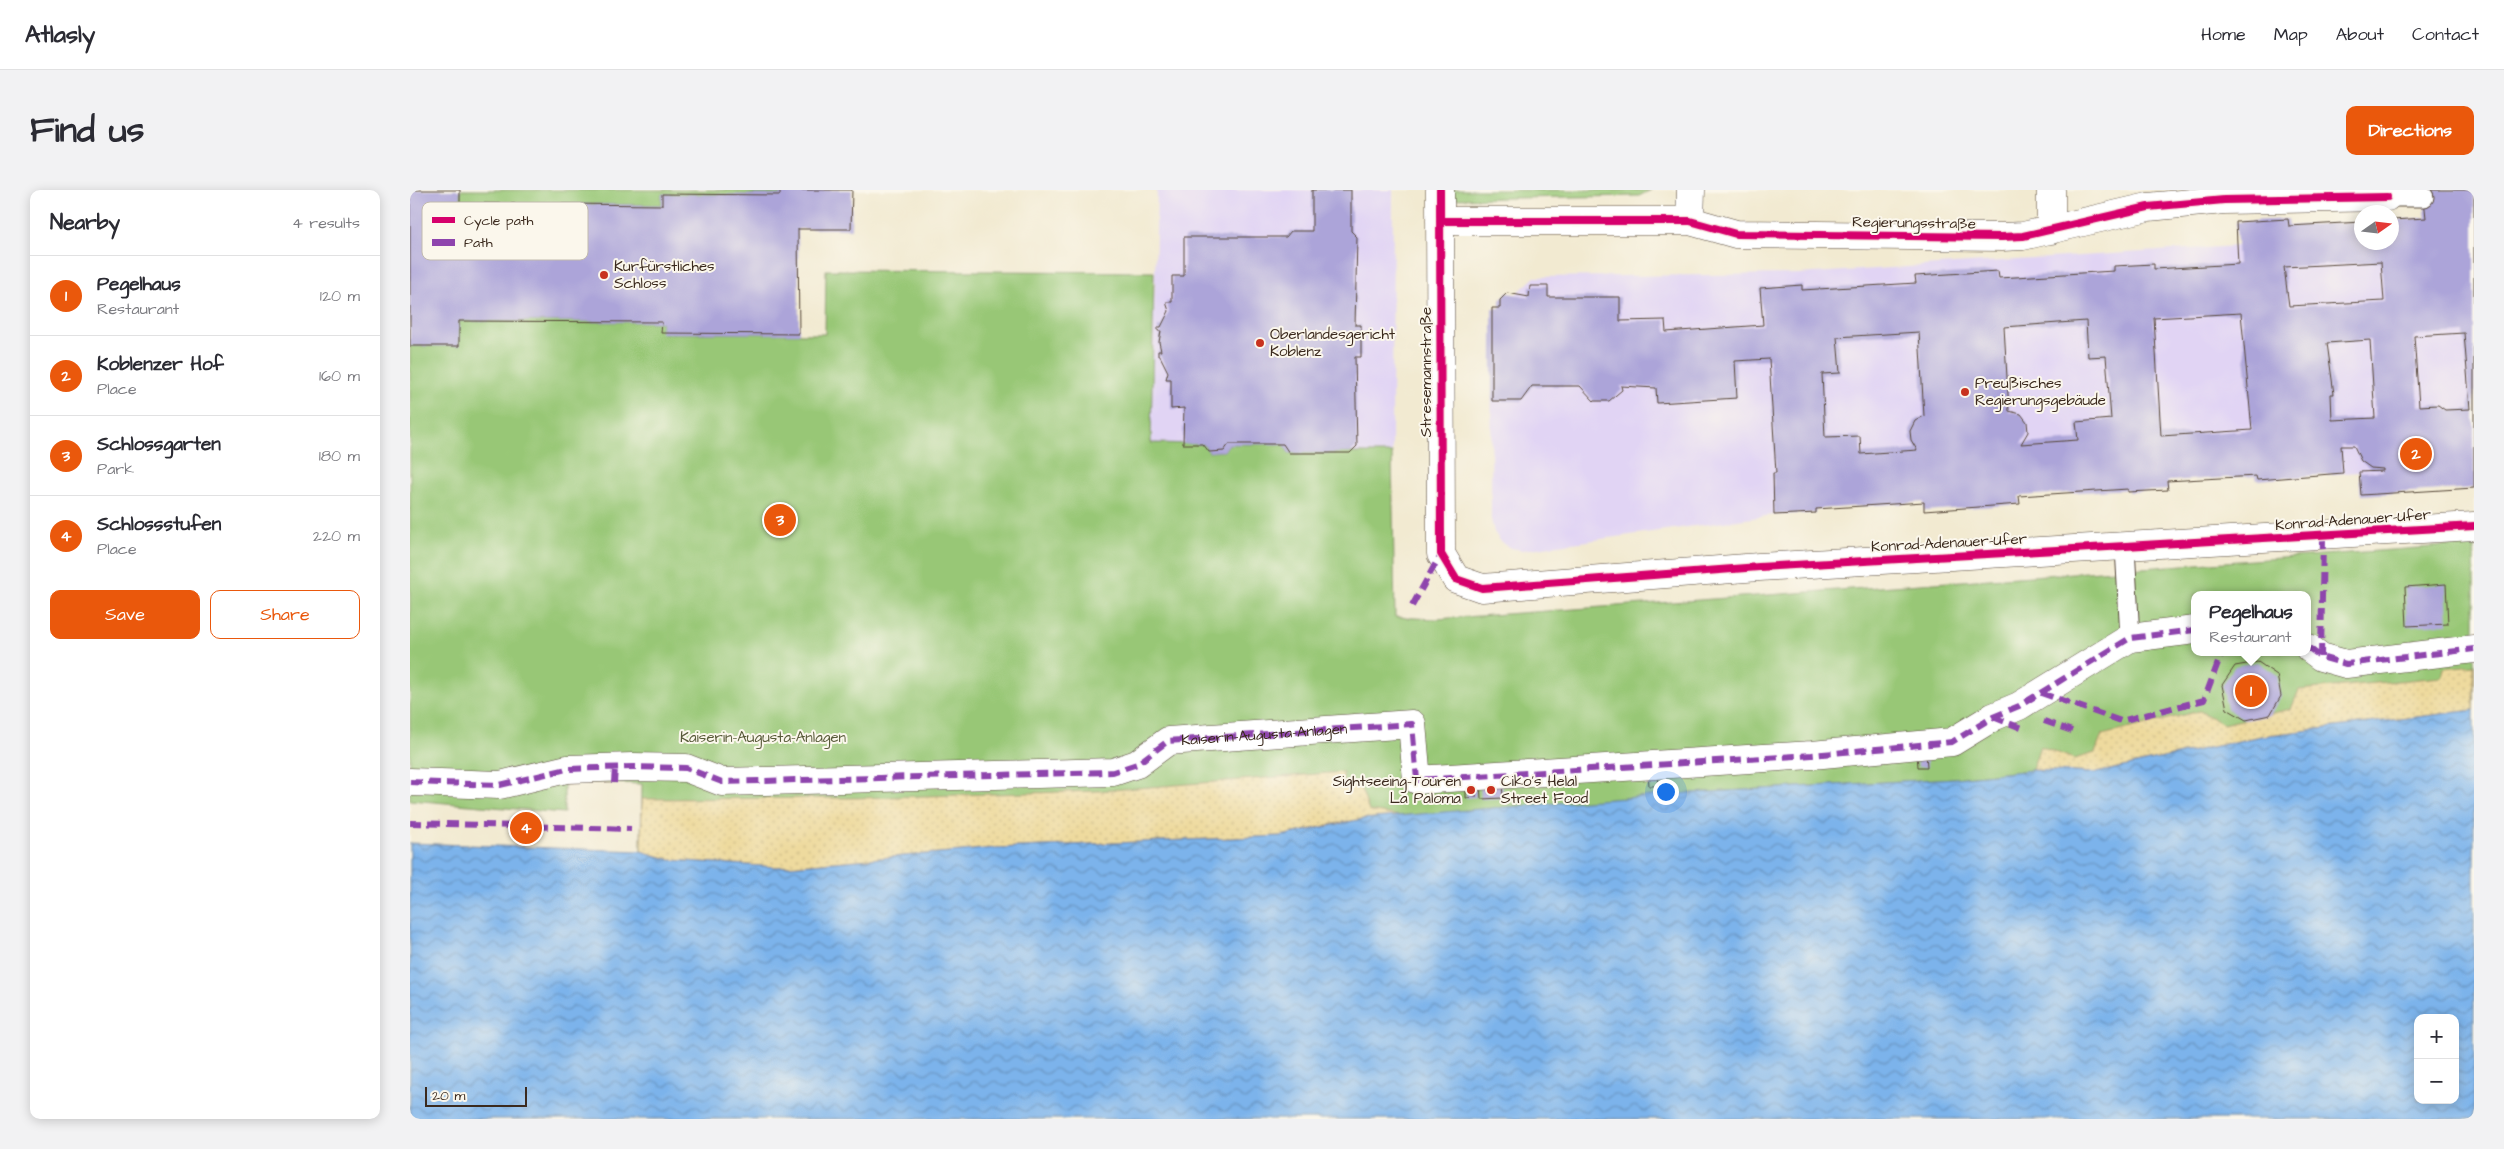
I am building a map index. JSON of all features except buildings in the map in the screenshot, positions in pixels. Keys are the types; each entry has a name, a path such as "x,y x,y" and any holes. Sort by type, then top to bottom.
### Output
{"street":[{"name":"Stresemannstraße","path":"1440,190 1441,554"},
{"path":"1690,221 1691,190"},
{"path":"2051,230 2052,190"},
{"name":"Regierungsstraße","path":"1440,221 1690,221 1736,234 2002,237 2023,236 2116,212 2148,207 2224,200 2387,197"},
{"name":"Konrad-Adenauer-Ufer","path":"1441,554 1456,578 1482,588 1759,567 2474,526"},
{"path":"2130,638 2191,630"},
{"name":"Kaiserin-Augusta-Anlagen","path":"410,782 500,785 568,769 615,768 686,768 722,782 1113,772 1137,764 1168,741 1412,724 1417,780 1812,755 1952,742 1993,717 2019,706 2130,638"},
{"path":"2311,650 2321,657 2346,664 2474,649"}],"lane":[{"path":"2387,197 2424,197"},
{"path":"2125,547 2130,638"}],"shaded area":[{"name":"Oberlandesgericht Koblenz","path":"1157,190 1393,190 1392,453 1289,453 1283,444 1229,444 1224,451 1209,452 1151,444"},
{"path":"2423,190 2474,190 2474,488 2361,495 2359,472 2257,480 2256,476 2168,481 2168,490 2128,492 2128,489 2019,496 2020,504 1924,511 1923,502 1816,509 1816,513 1774,515 1522,550 1511,548 1501,542 1494,532 1491,519 1492,308 1500,308 1500,300 1507,293 1516,294 1535,277 1798,274 2237,246 2236,222 2288,219 2289,226 2354,222 2354,250 2399,250 2399,220 2426,218"}],"green space":[{"path":"460,190 780,190 780,195 662,194 662,205 588,204 588,202 460,202"},
{"path":"1451,190 1651,190 1639,196 1451,199"},
{"path":"826,270 1154,272 1151,443 1203,444 1209,452 1224,451 1229,444 1283,444 1289,453 1392,453 1395,617 1436,619 2474,544 2474,710 2261,736 2096,773 2032,770 1955,778 1691,793 1384,817 641,851 642,784 564,781 564,813 410,800 410,346 459,346 459,321 662,322 662,333 825,334"}],"sand":[{"path":"2474,665 2474,710 2261,736 2096,773 2032,770 2040,746 2074,759 2095,753 2102,735 2200,711 2223,724 2291,709 2299,690 2442,677 2444,668"},
{"path":"1343,772 1343,787 1360,786 1369,811 1400,816 1342,822 1281,836 996,848 777,867 671,860 641,851 642,799 856,798 1098,791"}],"water":[{"path":"2474,710 2474,1119 410,1119 410,843 641,851 671,860 777,867 996,848 1281,836 1362,819 1691,793 1955,778 2032,770 2096,773 2261,736"}],"marked path":[{"path":"2321,657 2323,536"},
{"path":"1412,606 1441,554"},
{"path":"410,782 500,785 567,769 633,767 686,768 722,782 1113,772 1137,764 1168,741 1412,724 1417,780 1812,755 1952,742 1993,717 2019,706 2130,638 2191,630"},
{"path":"2311,650 2321,657 2346,664 2474,649"},
{"path":"2041,693 2121,721 2204,700 2220,656"},
{"path":"1993,717 2024,729"},
{"path":"2044,721 2072,731"},
{"path":"614,783 615,768"},
{"path":"410,823 631,829"}],"cycle path":[{"path":"1440,190 1441,554 1456,579 1482,588 1759,567 2474,526"},
{"path":"1440,221 1690,221 1736,234 2002,237 2023,236 2148,207 2224,200 2387,197"}],"place":[{"name":"Kurfürstliches Schloss","path":"604,275"},
{"name":"Oberlandesgericht Koblenz","path":"1260,343"},
{"name":"Preußisches Regierungsgebäude","path":"1965,392"},
{"name":"Koblenzer Hof","path":"2416,454"},
{"name":"Schlossgarten","path":"780,520"},
{"name":"Pegelhaus","path":"2251,691"},
{"name":"Sightseeing-Touren La Paloma","path":"1471,790"},
{"name":"Ciko's Helal Street Food","path":"1491,790"},
{"name":"Schlossstufen","path":"526,828"}]}
